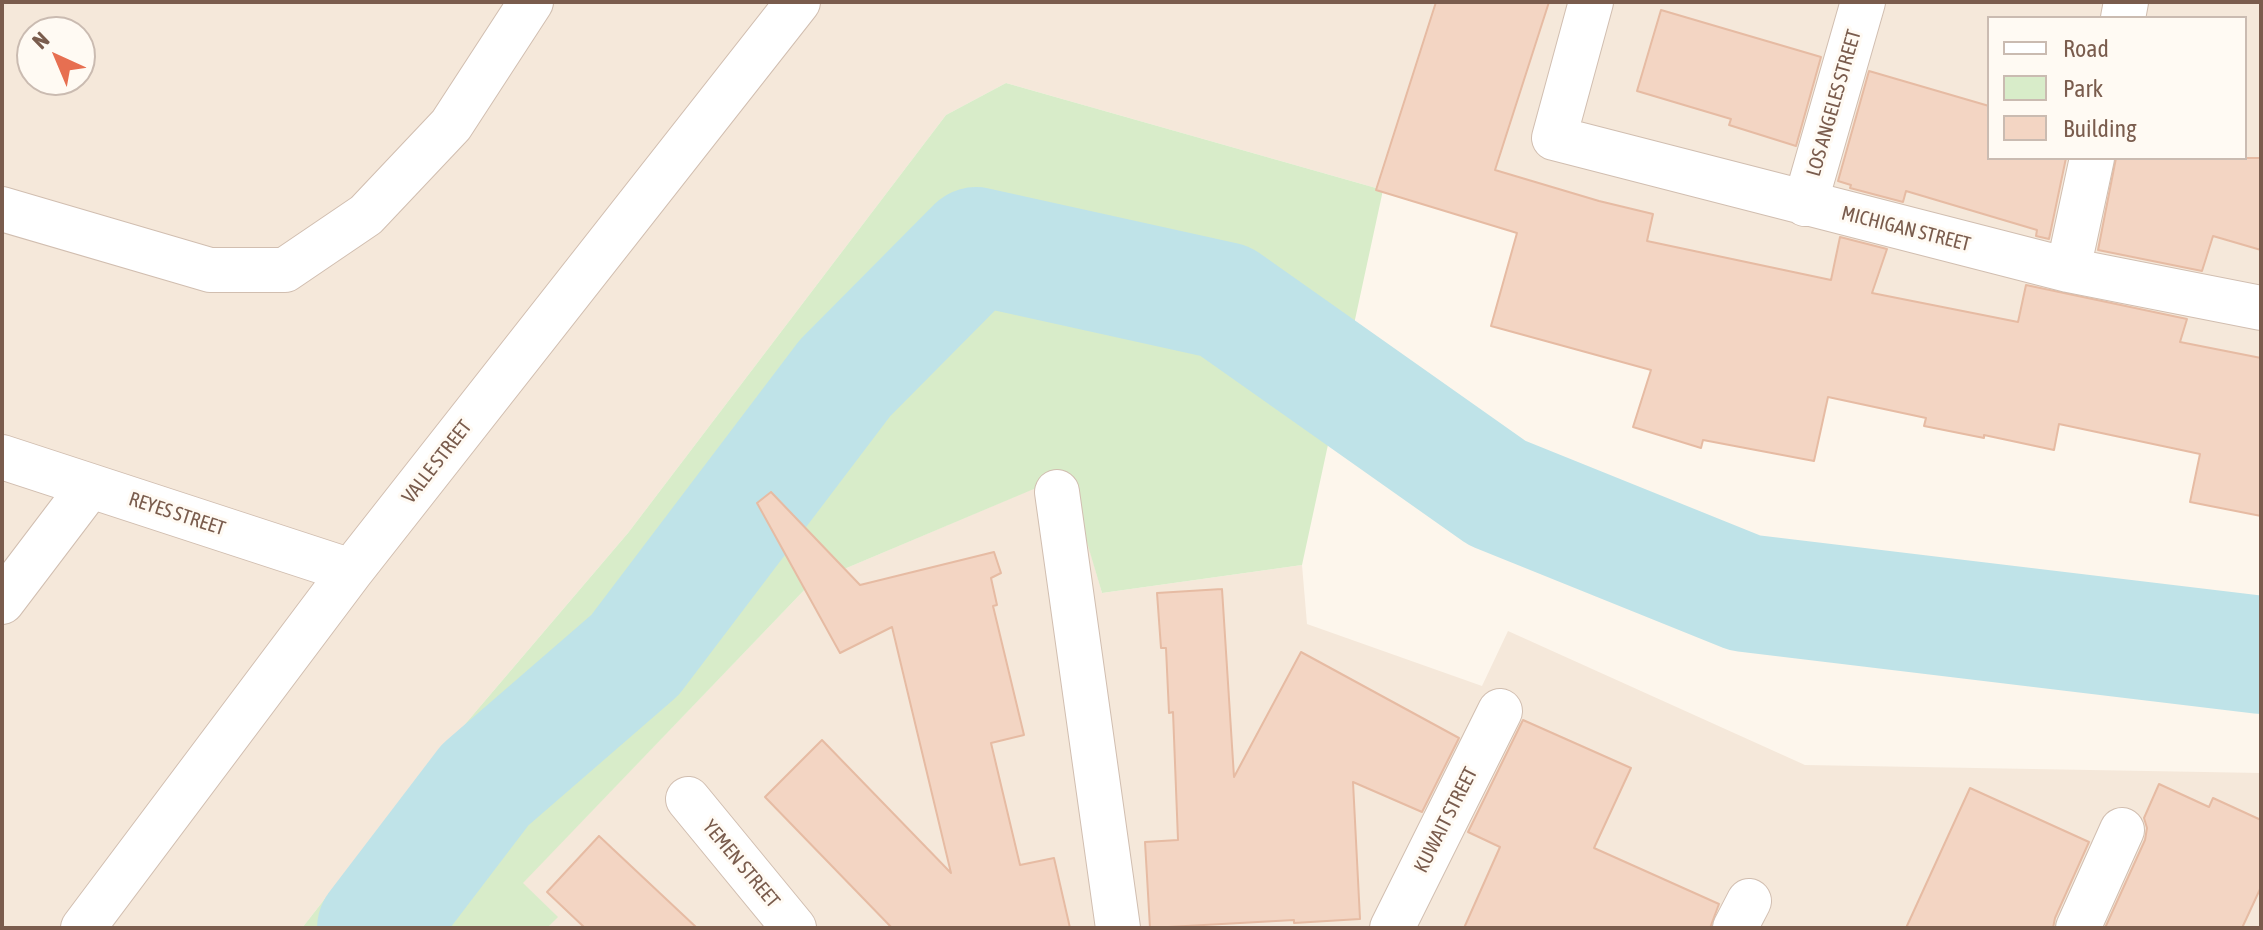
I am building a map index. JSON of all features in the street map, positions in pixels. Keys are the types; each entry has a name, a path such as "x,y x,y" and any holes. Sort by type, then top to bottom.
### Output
{"street":[{"path":"2,209 210,270 285,270 366,215 451,125 531,2"},
{"name":"VALLE STREET","path":"83,928 351,571 798,2"},
{"name":"MICHIGAN STREET","path":"1591,2 1554,138 2068,270 2261,308"},
{"name":"LOS ANGELES STREET","path":"1805,204 1863,2"},
{"path":"2068,270 2092,160"},
{"name":"REYES STREET","path":"2,457 351,571"},
{"path":"2,602 90,486"},
{"path":"1057,492 1118,928"},
{"name":"KUWAIT STREET","path":"1392,928 1500,711"},
{"name":"YEMEN STREET","path":"688,799 794,928"},
{"path":"2078,928 2122,830"}],"shaded area":[{"path":"2,2 2261,2 2261,466 1383,190 1006,83 946,115 628,533 420,777 302,928 2,928"},
{"path":"1068,474 1102,593 1302,565 1307,624 1482,686 1508,631 1805,765 2261,773 2261,928 547,928 557,917 522,883 811,583"}],"green space":[{"path":"1006,83 1383,190 1302,565 1102,593 1067,475 811,583 523,883 558,917 547,928 302,928 420,777 628,533 946,115"}],"building":[{"path":"1436,2 1549,2 1495,170 1653,214 1647,241 1831,280 1840,237 1887,249 1872,293 2018,322 2026,285 2187,319 2180,342 2261,358 2261,516 2190,502 2200,454 2059,424 2054,450 1924,426 1926,418 1828,397 1814,461 1703,440 1701,448 1633,427 1651,370 1491,326 1517,233 1376,190"},
{"path":"1661,10 1821,57 1796,146 1729,125 1731,119 1637,91"},
{"path":"1869,71 1987,105 1987,160 2066,160 2049,239 2036,236 2037,230 1906,191 1903,202 1850,188 1851,185 1838,181"},
{"path":"2261,158 2261,250 2213,236 2202,271 2098,250 2116,160"},
{"path":"771,492 860,585 994,552 1001,573 991,578 997,605 993,606 1024,735 991,743 1020,865 1054,858 1070,928 892,928 765,797 822,740 951,873 892,627 840,653 757,503"},
{"path":"1222,589 1234,777 1301,652 1459,738 1422,812 1353,782 1360,919 1150,928 1145,842 1178,840 1173,712 1169,713 1166,648 1161,648 1157,593"},
{"path":"1523,720 1631,768 1594,848 1719,904 1710,928 1464,928 1500,847 1468,832"},
{"path":"2159,784 2209,807 2213,798 2261,820 2261,887 2242,928 2105,928 2145,840 2147,828 2144,818"},
{"path":"1970,788 2089,842 2053,928 1906,928"},
{"path":"599,836 697,928 585,928 547,892"}],"waterway":[{"path":"376,928 485,785 635,655 845,378 976,246 1225,301 1497,493 1745,593 2261,655"}]}
